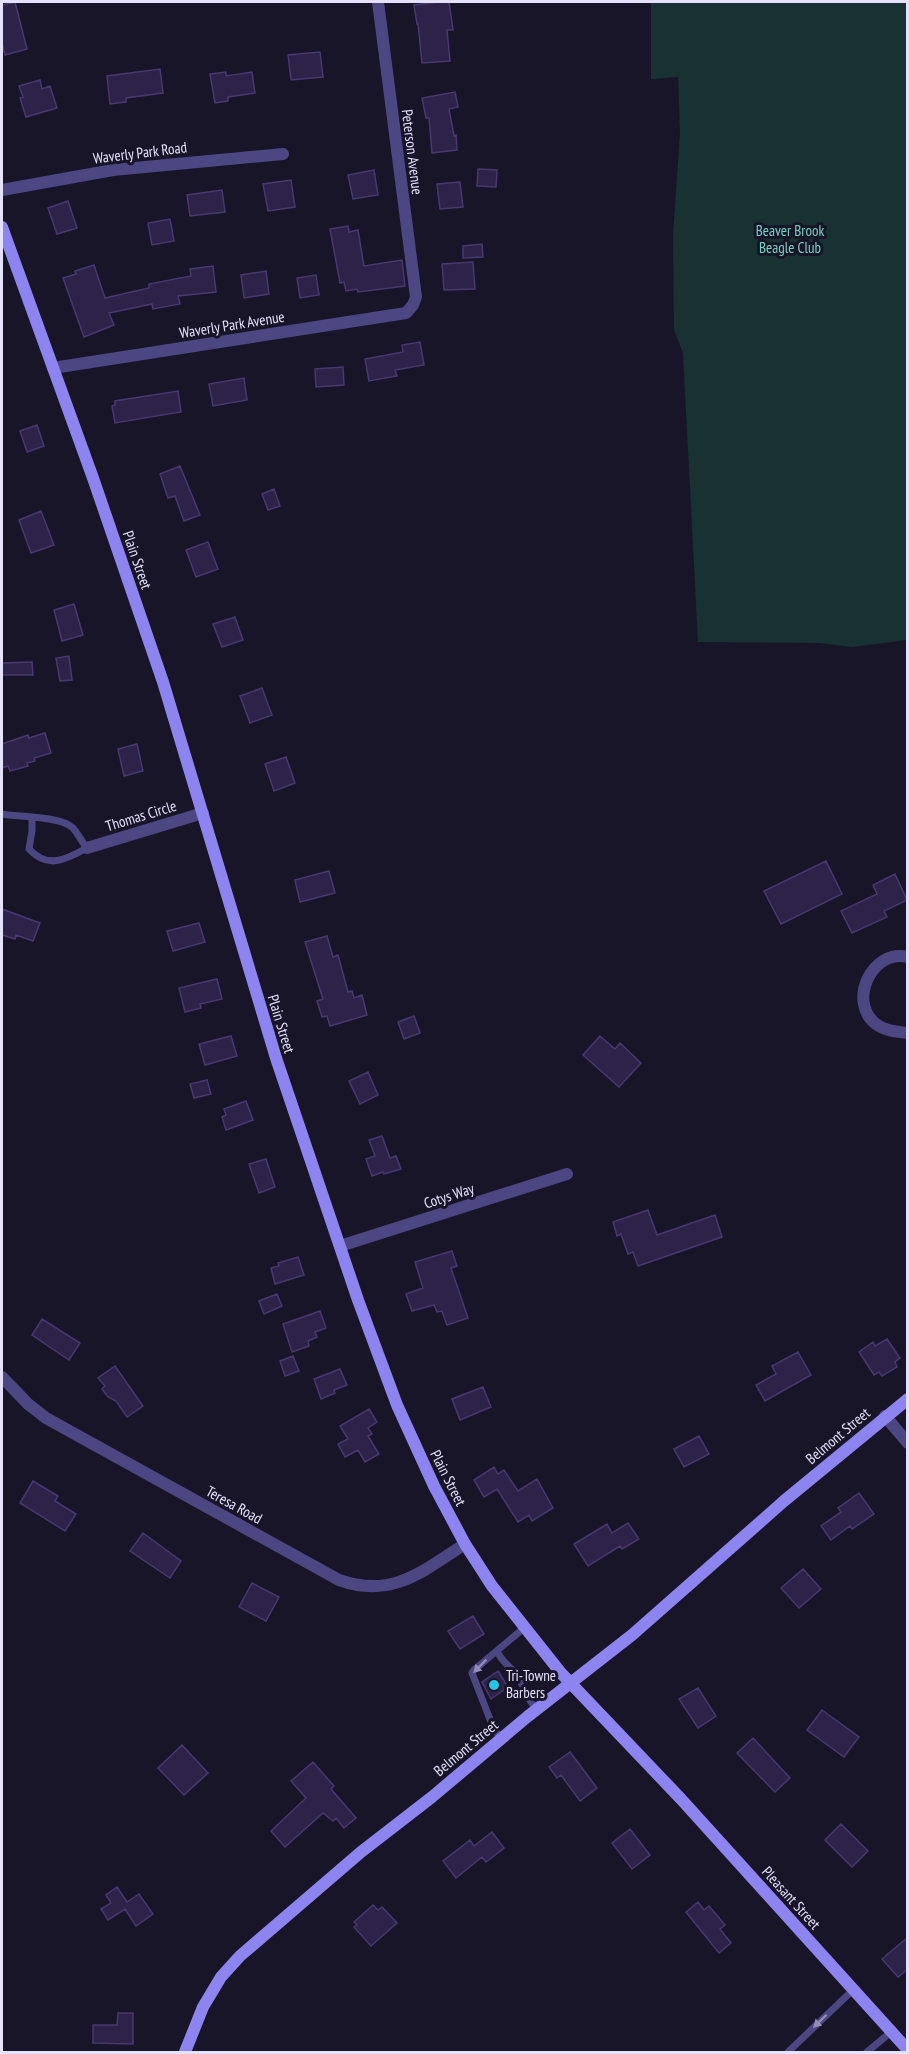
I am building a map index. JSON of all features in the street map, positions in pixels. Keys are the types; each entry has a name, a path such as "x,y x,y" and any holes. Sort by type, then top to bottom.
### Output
{"main road":[{"name":"Plain Street","path":"2,227 156,662 279,1067 372,1341 401,1415 434,1486 465,1544 492,1586 570,1684 651,1768"},
{"name":"Belmont Street","path":"185,2052 203,2007 221,1977 240,1956 501,1738 632,1635 742,1537 885,1416 908,1400"},
{"name":"Pleasant Street","path":"651,1768 908,2050"}],"street":[{"name":"Peterson Avenue","path":"378,2 416,297 413,305"},
{"name":"Waverly Park Road","path":"2,190 113,170 283,154"},
{"name":"Waverly Park Avenue","path":"53,368 406,313 413,305"},
{"name":"Thomas Circle","path":"87,848 203,813"},
{"path":"908,957 889,957 876,966 867,980 863,996 866,1011 875,1024 892,1031 908,1033"},
{"name":"Cotys Way","path":"340,1246 567,1174"},
{"name":"Teresa Road","path":"2,1377 28,1404 46,1418 345,1582 374,1587 398,1583 424,1570 465,1544"},
{"path":"885,1416 908,1443"}],"lane":[{"path":"2,814 32,818 60,822 71,827 87,848 64,860 47,860 35,855 29,849 32,818"},
{"path":"501,1738 493,1726 472,1674 524,1628"},
{"path":"497,1651 502,1662 517,1676 526,1697 537,1709"},
{"path":"788,2052 853,1990"},
{"path":"867,2052 891,2032"}],"green space":[{"name":"Beaver Brook Beagle Club","path":"651,2 907,2 907,640 852,647 820,643 698,642 683,353 674,330 673,236 680,132 678,77 651,79"}],"building":[{"path":"15,2 27,49 5,55 2,43 2,5"},
{"path":"449,2 453,30 447,30 450,61 422,63 414,5"},
{"path":"320,52 323,77 291,80 288,55"},
{"path":"160,69 163,93 126,98 126,102 110,104 107,76"},
{"path":"226,72 226,76 252,72 255,93 228,97 228,101 215,103 210,74"},
{"path":"40,80 42,89 50,86 57,108 26,117 19,86"},
{"path":"455,92 458,107 449,109 454,136 456,135 457,150 432,153 429,118 426,118 422,98"},
{"path":"478,169 497,170 496,187 477,186"},
{"path":"374,170 378,195 353,199 348,175"},
{"path":"291,180 295,207 268,211 263,184"},
{"path":"460,182 463,207 440,209 437,184"},
{"path":"222,190 225,212 190,216 187,195"},
{"path":"68,201 77,228 57,234 48,208"},
{"path":"170,219 174,241 152,245 148,223"},
{"path":"348,226 349,232 358,230 364,266 402,260 405,286 358,292 357,289 346,291 344,282 340,283 330,229"},
{"path":"482,244 483,257 463,258 463,246"},
{"path":"473,262 475,289 444,290 442,264"},
{"path":"94,265 105,298 149,288 149,284 191,276 190,269 213,266 216,292 178,296 180,304 153,309 152,304 109,313 114,325 84,337 63,278 76,274 75,271"},
{"path":"266,271 269,294 244,298 241,275"},
{"path":"316,275 319,295 300,298 297,278"},
{"path":"420,342 424,365 395,370 397,376 369,381 365,359 403,352 402,345"},
{"path":"343,367 344,385 316,387 315,369"},
{"path":"244,378 247,400 213,406 209,384"},
{"path":"178,391 181,412 115,423 112,406 115,405 115,401"},
{"path":"37,425 44,446 27,452 20,431"},
{"path":"180,466 200,515 184,521 175,496 168,498 160,474"},
{"path":"274,489 280,506 268,510 262,494"},
{"path":"41,511 54,545 31,553 19,520"},
{"path":"208,542 218,569 196,577 186,550"},
{"path":"74,604 83,635 62,641 54,610"},
{"path":"235,617 243,640 222,647 213,624"},
{"path":"69,656 72,680 60,681 56,658"},
{"path":"32,662 33,675 2,675 2,663"},
{"path":"262,688 272,715 250,723 240,696"},
{"path":"45,733 51,753 34,758 35,761 27,763 28,766 10,771 8,766 2,768 2,744 28,735 29,738"},
{"path":"137,744 143,771 124,776 118,749"},
{"path":"286,757 295,783 274,791 265,764"},
{"path":"826,861 842,894 781,924 764,891"},
{"path":"329,871 335,893 300,902 295,880"},
{"path":"895,874 907,900 884,911 887,917 852,933 841,911 877,894 873,885"},
{"path":"2,909 40,923 33,941 16,935 15,939 2,935"},
{"path":"199,923 205,942 173,951 167,931"},
{"path":"327,936 333,957 338,955 348,992 352,991 354,998 362,995 367,1015 330,1026 327,1016 322,1017 317,1001 323,999 305,942"},
{"path":"217,979 222,999 200,1004 201,1008 185,1012 179,988"},
{"path":"414,1016 420,1033 404,1039 398,1022"},
{"path":"231,1036 237,1056 205,1065 199,1044"},
{"path":"600,1036 615,1049 620,1043 641,1063 619,1087 583,1055"},
{"path":"368,1072 378,1095 360,1104 349,1081"},
{"path":"207,1080 211,1094 194,1098 190,1084"},
{"path":"246,1101 253,1120 226,1130 222,1117 226,1115 224,1109"},
{"path":"382,1136 390,1158 396,1156 401,1169 372,1176 366,1159 375,1156 369,1140"},
{"path":"266,1159 275,1187 259,1193 249,1164"},
{"path":"648,1210 657,1235 715,1215 722,1237 638,1266 633,1252 628,1254 621,1234 617,1236 613,1222"},
{"path":"452,1251 457,1266 451,1268 468,1318 447,1325 442,1311 437,1312 434,1305 412,1311 406,1294 423,1288 415,1262"},
{"path":"298,1257 304,1275 275,1284 271,1268 279,1266 278,1263"},
{"path":"277,1294 282,1306 264,1314 259,1301"},
{"path":"320,1311 326,1328 315,1332 317,1337 308,1341 309,1346 292,1352 283,1324"},
{"path":"42,1319 80,1343 69,1360 32,1335"},
{"path":"887,1339 900,1358 895,1362 897,1367 882,1376 879,1372 874,1375 859,1352 873,1342 875,1346"},
{"path":"798,1352 811,1375 765,1401 756,1385 776,1374 772,1366"},
{"path":"293,1356 299,1371 285,1376 280,1361"},
{"path":"115,1366 143,1406 127,1417 116,1401 108,1397 102,1389 105,1386 98,1378"},
{"path":"340,1369 347,1385 321,1399 314,1379"},
{"path":"483,1387 491,1407 460,1420 452,1399"},
{"path":"369,1409 377,1422 368,1428 372,1434 368,1436 379,1454 365,1462 358,1450 345,1457 338,1444 348,1439 340,1426"},
{"path":"699,1436 709,1454 684,1467 674,1449"},
{"path":"494,1467 498,1474 504,1470 518,1491 537,1479 553,1508 532,1521 529,1515 518,1522 497,1489 484,1497 474,1480"},
{"path":"33,1481 58,1496 55,1501 76,1514 65,1531 20,1503"},
{"path":"859,1493 874,1514 852,1529 850,1526 831,1540 821,1526 841,1512 838,1508"},
{"path":"628,1523 639,1539 622,1549 620,1546 588,1566 574,1544 607,1524 612,1533"},
{"path":"143,1533 181,1561 170,1578 130,1551"},
{"path":"803,1569 821,1589 799,1608 781,1588"},
{"path":"252,1583 279,1597 266,1621 239,1607"},
{"path":"473,1616 484,1634 460,1649 448,1631"},
{"name":"Tri-Towne Barbers","path":"498,1671 508,1687 491,1699 482,1682"},
{"path":"698,1688 716,1716 698,1728 679,1699"},
{"path":"822,1710 859,1737 844,1757 807,1730"},
{"path":"753,1738 790,1778 775,1792 737,1753"},
{"path":"182,1745 208,1773 184,1795 158,1768"},
{"path":"570,1752 597,1788 580,1801 561,1775 557,1778 549,1767"},
{"path":"313,1762 334,1786 331,1789 356,1818 344,1828 336,1818 333,1821 323,1813 285,1847 271,1831 306,1798 291,1781"},
{"path":"841,1824 868,1851 852,1867 825,1840"},
{"path":"630,1829 650,1855 632,1869 612,1843"},
{"path":"492,1832 504,1848 486,1862 482,1857 456,1878 443,1861 470,1840 474,1846"},
{"path":"117,1887 127,1902 139,1894 153,1914 136,1926 125,1909 108,1920 101,1909 111,1903 106,1895"},
{"path":"698,1902 704,1910 709,1906 725,1925 720,1929 731,1943 719,1953 686,1912"},
{"path":"373,1905 378,1910 382,1907 397,1923 371,1946 354,1927 357,1925 354,1922"},
{"path":"908,1937 908,1969 898,1977 882,1959"},
{"path":"118,2013 133,2013 133,2044 93,2043 93,2025 117,2025"}],"place":[{"name":"Tri-Towne Barbers","path":"494,1685"}]}
